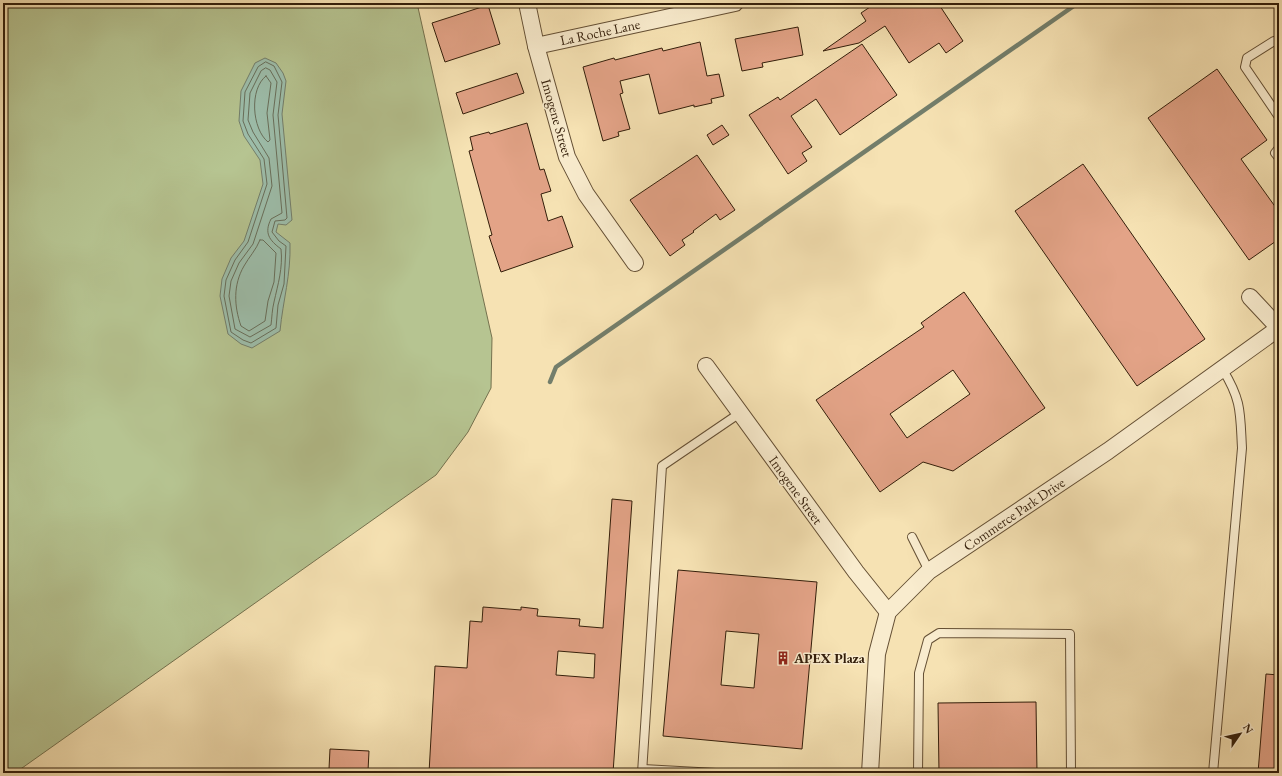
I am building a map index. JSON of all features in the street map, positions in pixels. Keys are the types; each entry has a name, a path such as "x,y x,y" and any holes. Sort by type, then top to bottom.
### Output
{"street":[{"name":"Imogene Street","path":"527,3 536,46 567,157 586,194 635,263"},
{"name":"La Roche Lane","path":"536,46 735,3"},
{"path":"1250,296 1279,328"},
{"name":"Commerce Park Drive","path":"888,612 929,571 1108,451 1223,370 1279,328"},
{"name":"Imogene Street","path":"706,366 856,572 888,612"},
{"path":"870,773 877,654 888,612"}],"lane":[{"path":"1279,42 1274,41 1247,58 1245,67 1279,117"},
{"path":"1279,148 1275,153 1279,158"},
{"path":"1213,773 1242,448 1240,405 1233,386 1223,370"},
{"path":"716,773 642,771 662,466 740,413"},
{"path":"912,537 929,571"},
{"path":"918,773 919,673 928,640 939,633 1070,634 1071,773"}],"green space":[{"path":"3,3 417,3 492,338 491,388 468,432 436,475 15,773 3,773"}],"water":[{"path":"265,58 276,63 283,73 286,81 282,114 292,220 286,225 278,224 276,232 290,243 288,277 280,331 252,348 241,344 228,334 220,296 222,279 231,258 244,241 263,184 260,160 244,136 239,121 241,91 255,63"}],"building":[{"path":"876,3 938,3 963,41 946,53 939,43 909,63 885,26 859,43 823,51 866,21 861,13"},
{"path":"488,5 500,44 445,62 432,23"},
{"path":"798,27 803,55 762,63 763,67 742,71 735,39"},
{"path":"700,42 707,76 719,74 724,96 711,99 712,103 694,107 694,105 659,114 649,74 620,81 623,93 620,94 630,129 618,132 619,136 603,141 583,67 614,58 615,60 662,48 663,51"},
{"path":"862,44 897,95 840,135 816,99 791,116 812,147 802,153 807,161 788,174 749,115 778,97 780,100"},
{"path":"1217,69 1267,140 1241,159 1279,212 1279,239 1249,260 1148,118"},
{"path":"517,73 524,93 463,114 456,93"},
{"path":"527,123 540,170 544,169 551,191 541,194 548,221 562,216 573,247 501,272 489,236 492,235 469,151 473,150 470,137 489,132 490,134"},
{"path":"722,125 729,135 713,145 707,135"},
{"path":"697,155 735,210 720,220 716,214 682,240 685,245 670,256 630,200"},
{"path":"1083,164 1205,339 1137,386 1015,211"},
{"path":"964,292 1045,408 953,471 923,462 880,492 816,400 924,327 921,323","holes":["953,370 970,394 907,438 890,414"]},
{"path":"612,499 632,501 613,773 429,773 435,666 467,668 470,621 482,622 483,607 521,610 521,607 538,609 537,616 580,619 579,626 603,628","holes":["558,651 595,654 594,678 556,675"]},
{"name":"APEX Plaza","path":"678,570 817,582 802,749 663,736","holes":["726,631 759,634 754,688 721,685"]},
{"path":"1266,674 1279,675 1279,773 1258,773"},
{"path":"1036,702 1037,773 939,773 938,703"},
{"path":"330,749 369,751 368,771 329,769"}],"waterway":[{"path":"550,382 556,367 1078,3"}],"place":[{"name":"APEX Plaza","path":"783,658"}]}
